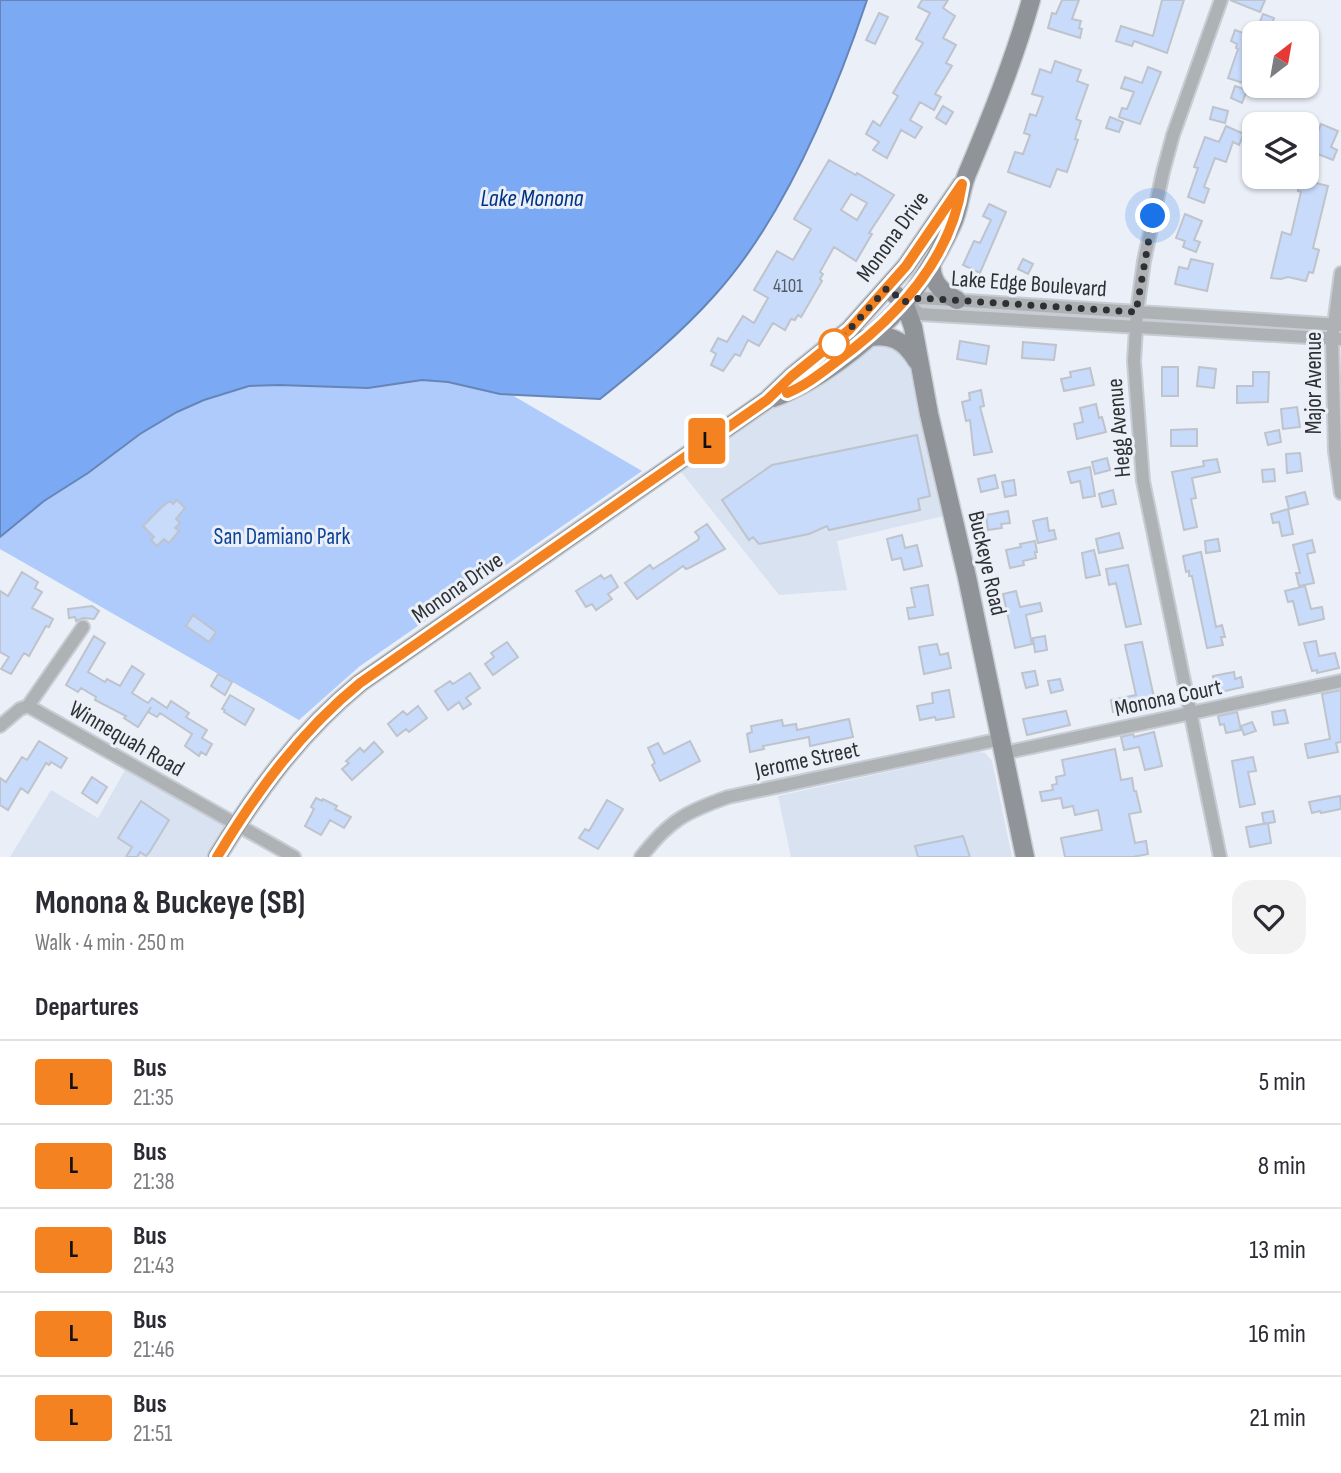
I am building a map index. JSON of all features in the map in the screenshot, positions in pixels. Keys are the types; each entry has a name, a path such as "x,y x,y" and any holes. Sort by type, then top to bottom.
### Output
{"street":[{"name":"Monona Drive","path":"216,857 288,752 336,703 360,683 767,400 849,330 911,258 962,184 1015,54 1031,0"},
{"name":"Hegg Avenue","path":"1220,857 1143,481 1134,361 1136,312 1144,261 1170,147 1221,0"},
{"name":"Monona Drive","path":"767,400 802,386 866,338 904,302 932,263 957,213 962,184"},
{"path":"932,263 934,281 945,293 957,300"},
{"name":"Major Avenue","path":"1341,274 1337,325 1335,451 1341,493"},
{"path":"887,288 904,302"},
{"name":"Lake Edge Boulevard","path":"904,302 920,298 1337,325"},
{"name":"Lake Edge Boulevard","path":"904,302 920,314 1337,339"},
{"name":"Buckeye Road","path":"904,302 911,319 1025,857"},
{"path":"866,338 880,335 897,339 906,346 922,370"},
{"path":"0,726 20,709 28,706 83,627"},
{"name":"Monona Court","path":"1002,746 1191,714 1341,681"},
{"name":"Winnequah Road","path":"28,706 294,857"},
{"name":"Jerome Street","path":"641,857 669,824 698,808 728,797 1002,746"}],"shaded area":[{"path":"871,338 916,345 952,514 837,541 847,590 779,595 675,464 835,353"},
{"path":"979,752 985,753 992,761 1012,857 791,857 778,796"},
{"path":"129,763 236,825 217,857 10,857 51,790 98,818"}],"green space":[{"name":"San Damiano Park","path":"422,380 448,382 512,395 642,471 360,666 299,720 0,549 0,537 44,501 88,473 140,434 204,400 249,386 368,388"}],"water":[{"name":"Lake Monona","path":"0,0 867,0 823,116 763,231 739,265 701,310 659,350 600,399 500,394 448,382 422,380 368,388 249,386 204,400 140,434 88,473 44,501 0,537"}],"building":[{"path":"922,0 948,0 943,8 955,16 943,38 956,45 946,63 952,66 935,94 941,97 934,110 920,102 910,120 922,127 915,138 901,130 887,158 873,150 879,142 866,134 873,121 880,126 898,96 893,93 923,43 916,39 930,13 918,7"},
{"path":"1062,0 1079,0 1072,19 1081,21 1080,38 1048,28 1052,13 1056,14"},
{"path":"1162,0 1184,0 1167,53 1134,41 1132,46 1116,41 1121,26 1153,36"},
{"path":"1230,0 1265,0 1260,12"},
{"path":"879,13 888,17 875,44 866,40"},
{"path":"1263,14 1274,18 1273,21 1260,21"},
{"path":"1235,30 1242,33 1242,83 1228,78 1238,49 1237,44 1231,41"},
{"path":"1055,61 1081,70 1077,81 1088,85 1076,119 1081,121 1075,139 1078,140 1067,172 1057,169 1050,187 1008,172 1015,152 1023,154 1030,135 1024,133 1030,114 1036,116 1043,97 1032,94 1040,69 1051,73"},
{"path":"1148,67 1161,72 1140,124 1119,117 1122,108 1127,109 1134,92 1121,88 1125,77 1142,83"},
{"path":"1235,86 1242,88 1242,103 1231,98"},
{"path":"943,106 953,112 946,124 936,118"},
{"path":"1213,107 1228,111 1225,123 1210,119"},
{"path":"1110,117 1123,122 1119,132 1106,128"},
{"path":"1321,124 1338,131 1331,147 1337,150 1333,160 1319,155"},
{"path":"1226,126 1242,133 1239,145 1233,142 1226,162 1215,158 1204,187 1209,189 1204,203 1188,197 1198,168 1194,167 1205,137 1219,142"},
{"path":"829,160 894,195 869,233 872,234 856,261 834,247 820,272 823,274 820,279 822,281 801,317 798,315 795,320 791,319 785,330 773,323 759,346 748,340 740,356 735,354 723,371 711,365 716,354 711,351 718,338 727,342 743,316 754,323 768,298 754,290 777,251 793,260 811,229 794,219","holes":["851,194 867,203 857,220 841,210"]},
{"path":"1319,184 1328,186 1313,248 1319,250 1313,273 1309,272 1306,281 1288,277 1271,278 1282,232 1291,235 1301,192 1298,191 1319,189"},
{"path":"989,204 1006,212 980,273 963,265 974,241 980,243 991,220 983,216"},
{"path":"1185,214 1202,221 1194,240 1200,242 1196,252 1183,247 1185,241 1176,238"},
{"path":"1023,259 1033,264 1028,274 1018,269"},
{"path":"1191,259 1213,264 1207,291 1175,284 1179,267 1188,269"},
{"path":"960,341 989,346 986,364 957,359"},
{"path":"1023,342 1056,345 1054,360 1022,358"},
{"path":"1162,367 1178,367 1178,396 1162,396"},
{"path":"1199,367 1216,369 1214,388 1197,386"},
{"path":"1090,368 1094,385 1064,391 1061,379 1071,377 1070,372"},
{"path":"1253,372 1269,372 1268,402 1237,403 1237,386 1253,386"},
{"path":"981,390 984,406 980,407 992,452 974,455 970,420 966,421 962,402 970,400 969,393"},
{"path":"1096,404 1106,432 1077,439 1074,424 1083,422 1080,408"},
{"path":"1297,407 1300,427 1283,429 1281,409"},
{"path":"1197,429 1197,446 1171,446 1171,430"},
{"path":"1279,430 1281,442 1268,445 1265,433"},
{"path":"917,435 930,496 918,499 920,510 829,530 827,526 809,534 759,544 753,537 749,540 722,500 772,465"},
{"path":"1300,453 1302,471 1287,473 1286,454"},
{"path":"1107,458 1110,470 1095,474 1092,462"},
{"path":"1217,459 1220,472 1192,478 1196,498 1191,499 1197,527 1184,530 1172,472 1204,466 1203,461"},
{"path":"1090,467 1095,496 1083,498 1080,481 1071,483 1068,472"},
{"path":"1274,469 1275,481 1263,482 1262,470"},
{"path":"995,475 998,488 981,492 978,479"},
{"path":"1014,480 1016,495 1005,497 1002,482"},
{"path":"1113,490 1116,504 1102,507 1099,494"},
{"path":"1305,492 1308,504 1289,509 1286,497"},
{"path":"177,500 185,508 176,519 180,523 175,528 179,531 169,543 164,539 157,546 151,540 154,537 143,526 163,506 170,501 173,504"},
{"path":"1288,509 1293,534 1282,536 1279,522 1273,523 1271,514"},
{"path":"1008,511 1010,523 1001,524 1002,528 988,530 986,515"},
{"path":"1047,518 1049,531 1054,530 1056,539 1038,543 1033,521"},
{"path":"707,524 725,549 689,568 683,566 637,599 625,583 650,565 653,569 698,540 695,532"},
{"path":"1119,533 1123,548 1099,553 1096,539"},
{"path":"902,535 905,548 917,545 922,566 904,570 901,558 892,560 887,539"},
{"path":"1218,539 1220,551 1206,553 1205,541"},
{"path":"1312,540 1315,552 1307,554 1314,583 1299,586 1296,573 1300,573 1293,545"},
{"path":"1035,541 1036,558 1023,561 1024,565 1010,568 1006,550"},
{"path":"1094,550 1100,575 1086,578 1082,553"},
{"path":"1201,552 1216,627 1222,625 1225,637 1221,637 1223,645 1207,648 1192,576 1189,576 1189,571 1186,572 1183,556"},
{"path":"1128,565 1141,624 1126,627 1116,583 1109,585 1106,569"},
{"path":"22,572 38,582 35,588 42,592 32,608 53,619 29,656 24,653 11,674 1,669 9,657 0,652 0,591 8,596"},
{"path":"601,575 604,579 611,575 618,587 608,594 612,599 596,610 592,604 586,607 576,591"},
{"path":"928,585 933,615 909,619 907,608 915,607 911,588"},
{"path":"1305,586 1311,609 1322,607 1324,619 1299,625 1293,601 1288,602 1285,591"},
{"path":"1016,591 1020,607 1040,603 1042,611 1026,615 1032,644 1015,648 1003,594"},
{"path":"92,606 99,611 94,619 83,618 76,621 75,617 69,618 68,609"},
{"path":"193,615 216,632 209,642 186,626"},
{"path":"94,636 105,643 88,672 105,682 107,679 120,686 132,666 144,674 132,693 148,703 152,698 167,708 171,701 189,713 186,717 207,730 202,738 212,744 206,755 201,752 199,756 185,746 192,734 160,713 157,717 148,712 151,707 138,727 124,718 126,716 95,700 96,697 81,688 78,692 66,685"},
{"path":"1045,636 1047,650 1035,652 1033,638"},
{"path":"1316,641 1319,656 1335,653 1339,668 1317,673 1317,670 1312,671 1304,643"},
{"path":"507,642 518,657 493,675 485,664 494,657 491,653"},
{"path":"1142,642 1156,707 1113,712 1111,700 1136,695 1125,645"},
{"path":"937,644 940,655 948,653 951,668 924,674 919,647"},
{"path":"1035,671 1038,685 1026,688 1022,673"},
{"path":"1234,672 1235,679 1241,677 1243,687 1216,693 1213,676"},
{"path":"470,673 480,688 466,698 471,704 463,709 459,702 448,710 435,691"},
{"path":"218,674 232,682 225,695 211,686"},
{"path":"1060,679 1063,690 1051,693 1048,681"},
{"path":"949,690 954,717 920,720 917,706 933,703 932,693"},
{"path":"1341,690 1341,742 1336,743 1338,752 1308,758 1305,744 1330,739 1322,694"},
{"path":"230,695 254,709 245,725 222,709"},
{"path":"418,706 427,718 409,732 406,729 397,736 388,724 403,711 407,715"},
{"path":"1285,710 1288,723 1274,725 1272,712"},
{"path":"1066,711 1070,725 1027,735 1023,719"},
{"path":"1237,712 1241,730 1226,733 1218,716"},
{"path":"849,719 853,737 810,746 809,737 763,746 764,749 750,752 747,734 752,732 751,726 782,720 783,726 796,724 797,730"},
{"path":"1252,722 1256,731 1244,735 1241,726"},
{"path":"1154,732 1162,766 1145,770 1139,747 1124,750 1121,737"},
{"path":"39,741 67,758 61,768 51,762 49,765 46,763 28,793 21,788 8,810 0,805 0,778 6,782 22,757 27,760"},
{"path":"690,741 700,761 660,781 648,748 658,743 664,754"},
{"path":"374,742 383,752 352,780 342,769 349,763 346,761 360,748 364,752"},
{"path":"1115,749 1121,780 1132,778 1141,812 1129,814 1135,843 1146,841 1148,854 1133,857 1065,857 1061,838 1102,830 1098,810 1075,815 1073,806 1063,808 1061,798 1042,801 1040,792 1053,790 1052,785 1057,784 1056,777 1065,775 1062,760"},
{"path":"1253,757 1256,771 1248,772 1255,804 1240,807 1232,761"},
{"path":"92,777 107,787 97,803 82,793"},
{"path":"1340,796 1341,809 1312,813 1309,802"},
{"path":"316,798 337,806 335,809 351,817 344,828 330,820 321,835 305,826 314,809 311,807"},
{"path":"607,800 623,809 598,849 579,838 585,829 589,831"},
{"path":"141,801 169,820 146,856 140,852 137,857 126,857 132,847 118,838"},
{"path":"1273,811 1275,822 1264,824 1262,813"},
{"path":"1268,823 1271,843 1250,847 1246,827"},
{"path":"963,836 970,857 918,857 915,846"}],"bus line":[{"name":"L","path":"217,857 273,771 336,703 360,683 767,400 849,330 906,266 962,184 953,224 917,286 892,315 857,346 802,386 787,393"}],"route":[{"path":"834,344 887,288 904,302 920,298 1136,312 1153,216"}]}
